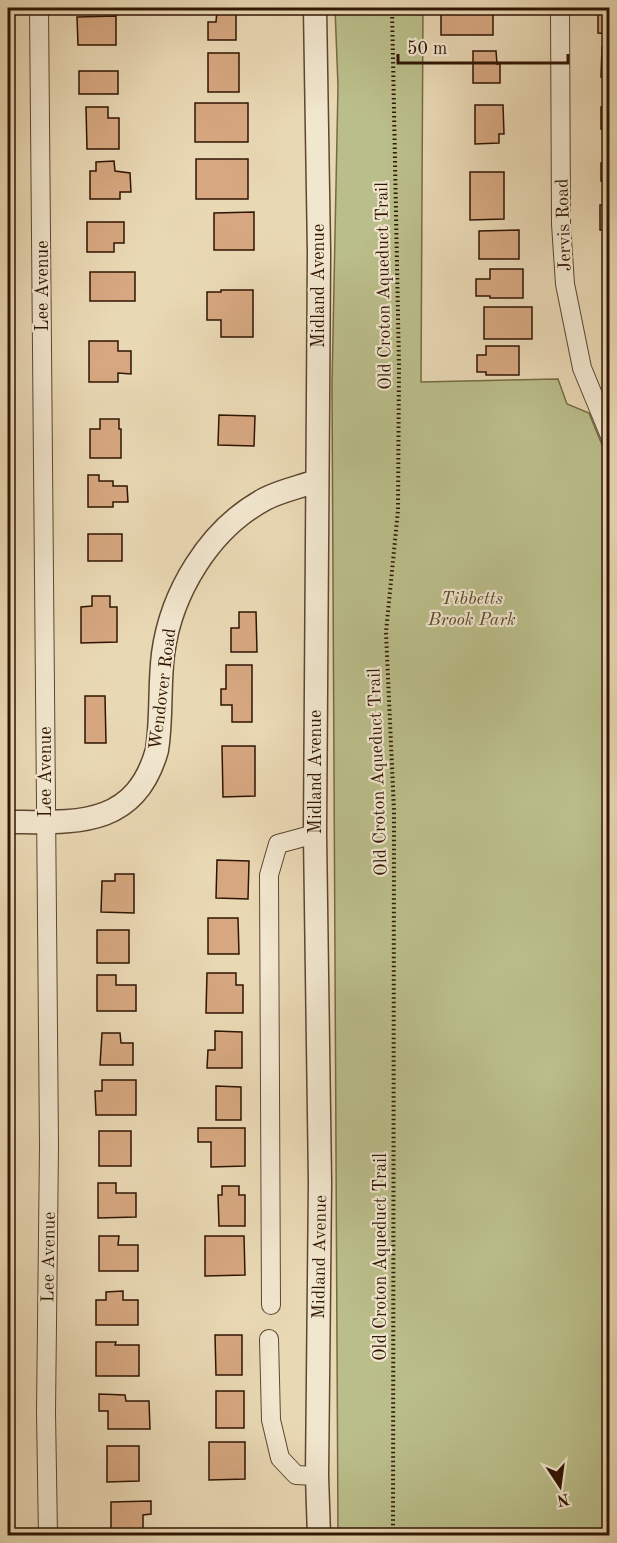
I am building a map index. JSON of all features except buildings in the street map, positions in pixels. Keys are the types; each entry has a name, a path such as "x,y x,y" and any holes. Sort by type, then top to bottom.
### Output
{"street":[{"name":"Lee Avenue","path":"39,8 49,1146 46,1412 48,1536"},
{"name":"Midland Avenue","path":"315,8 319,253 315,834 320,1184 317,1476 320,1536"},
{"name":"Jervis Road","path":"560,8 561,224 565,284 582,368 609,436"},
{"name":"Wendover Road","path":"8,822 78,821 93,818 116,809 137,792 153,765 157,750 163,657 168,627 192,572 216,540 248,510 266,499 316,481"},
{"path":"271,1305 269,875 279,844 315,834"},
{"path":"270,1339 271,1420 280,1458 296,1475 317,1476"}],"path":[{"name":"Old Croton Aqueduct Trail","path":"392,8 399,366 398,510 386,632 394,811 393,1536"}],"green space":[{"name":"Tibbetts Brook Park","path":"335,8 423,8 421,382 558,379 567,404 589,413 609,462 609,1535 338,1535 332,385 338,86"}]}
